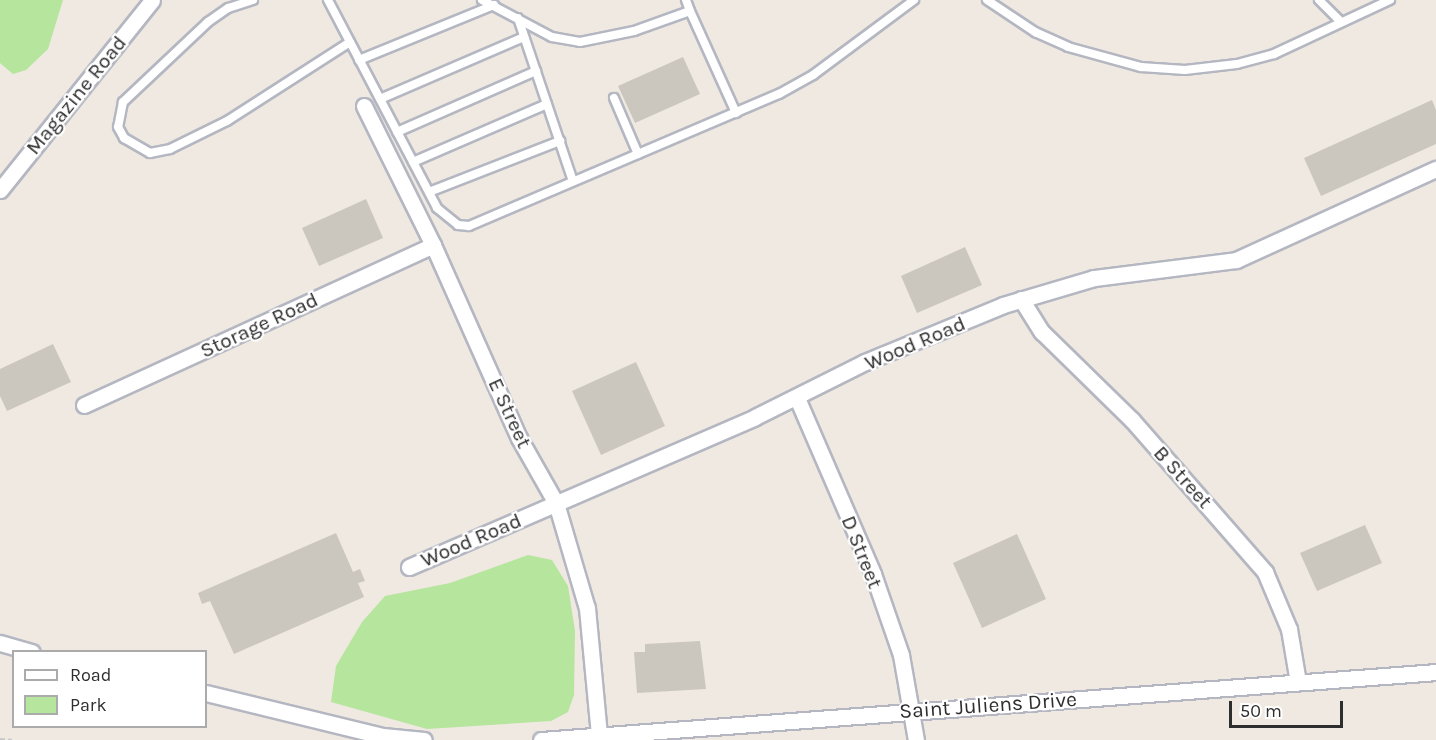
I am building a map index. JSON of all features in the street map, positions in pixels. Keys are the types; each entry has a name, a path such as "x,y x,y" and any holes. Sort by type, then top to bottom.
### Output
{"street":[{"name":"Magazine Road","path":"0,190 152,0"},
{"name":"E Street","path":"364,106 433,245 519,438 556,503 587,608 599,736"},
{"name":"Wood Road","path":"409,567 797,398 866,362 1021,299 1094,278 1236,261 1436,170"},
{"name":"Storage Road","path":"84,405 433,245"},
{"name":"B Street","path":"1021,299 1042,332 1132,420 1265,572 1289,629 1298,682"},
{"name":"D Street","path":"797,398 873,574 901,655 913,711 916,740"},
{"path":"0,643 28,650"},
{"name":"Saint Juliens Drive","path":"541,740 1436,672"},
{"path":"207,693 382,736 424,740"}],"lane":[{"path":"253,0 228,8 208,22 123,102 118,127 124,138 150,153 170,149 227,121 350,42"},
{"path":"328,0 429,192 447,218 469,226 736,113 813,75 914,0"},
{"path":"482,0 494,4 552,37 580,42 634,31 690,11"},
{"path":"686,0 736,113"},
{"path":"987,0 1035,32 1068,47 1141,68 1185,70 1237,64 1274,54 1390,0"},
{"path":"1319,0 1341,22"},
{"path":"359,60 494,4"},
{"path":"518,18 573,181"},
{"path":"380,99 524,37"},
{"path":"397,132 536,71"},
{"path":"614,98 638,154"},
{"path":"413,162 547,104"},
{"path":"429,192 560,141"}],"path":[{"path":"0,739 15,740"}],"green space":[{"path":"0,0 63,0 48,49 26,70 13,74 0,63"},
{"path":"528,555 552,560 568,586 575,631 574,695 568,712 551,721 427,729 331,702 336,666 362,622 385,596 450,583"}],"building":[{"path":"683,57 700,94 635,123 618,86"},
{"path":"1432,100 1436,110 1436,144 1321,196 1304,158"},
{"path":"366,199 383,238 319,266 302,228"},
{"path":"965,247 982,285 917,313 901,276"},
{"path":"53,344 71,382 7,411 0,396 0,369"},
{"path":"636,362 665,426 601,455 572,391"},
{"path":"1365,525 1382,563 1317,591 1300,553"},
{"path":"336,533 353,572 360,569 365,581 358,583 364,597 234,654 210,601 202,604 198,593"},
{"path":"1017,534 1046,599 982,628 953,563"},
{"path":"700,641 706,689 637,693 634,652 645,652 645,644"}]}
